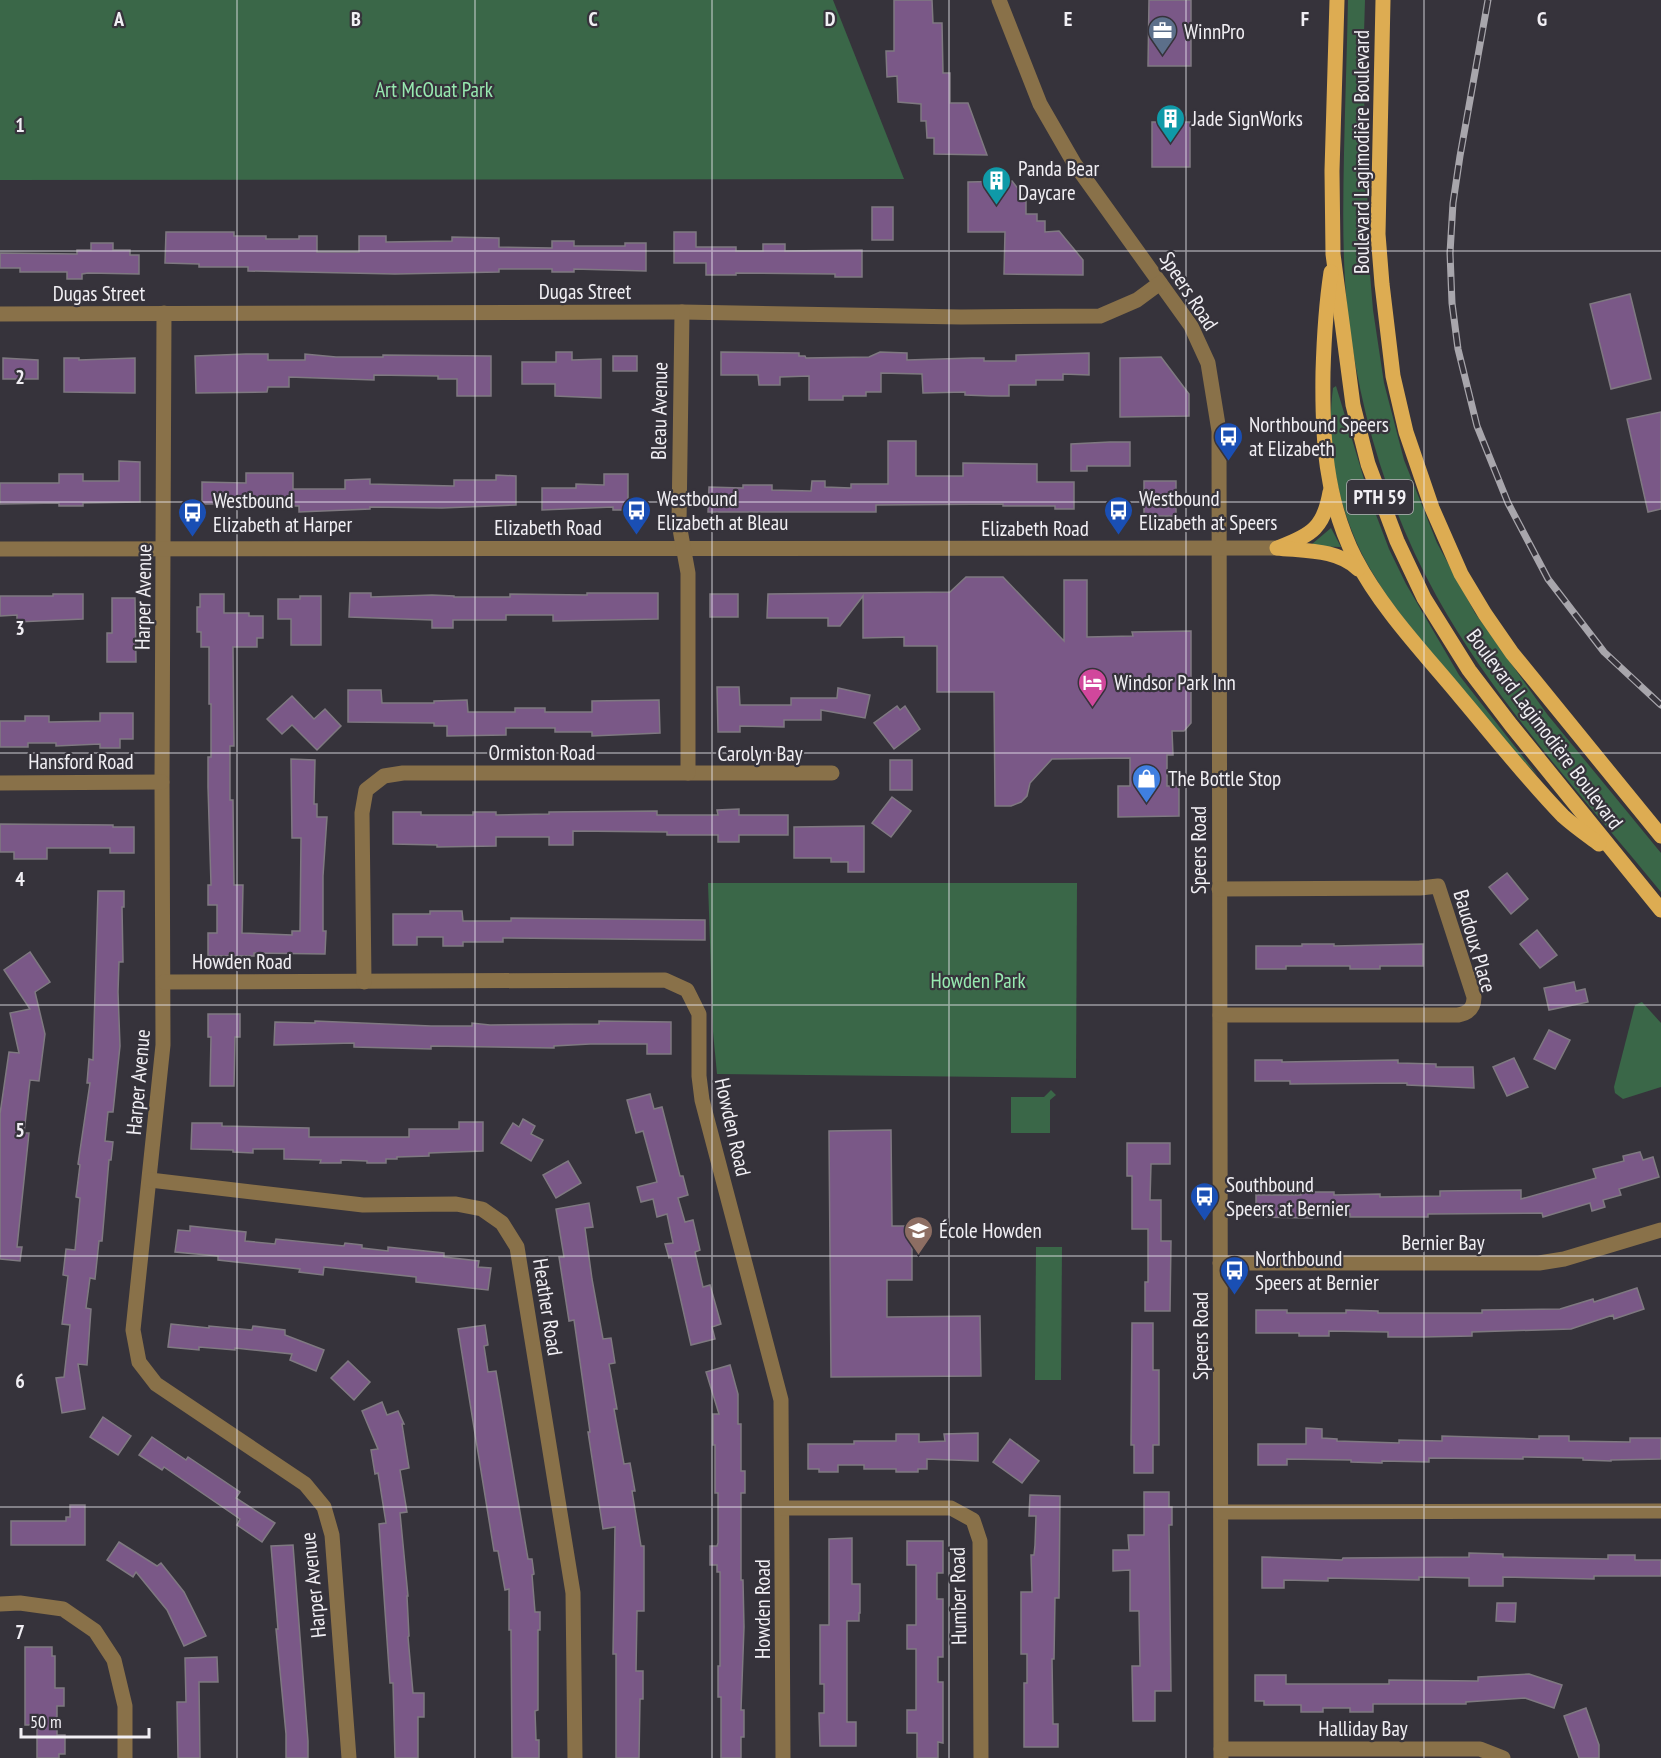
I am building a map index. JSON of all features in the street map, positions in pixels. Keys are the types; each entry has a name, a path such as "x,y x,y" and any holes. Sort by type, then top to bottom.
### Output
{"main road":[{"name":"Boulevard Lagimodière Boulevard","path":"1337,0 1332,171 1333,254 1353,405 1368,464 1401,551 1424,598 1469,670 1661,910"},
{"name":"Boulevard Lagimodière Boulevard","path":"1383,0 1378,234 1393,376 1406,432 1432,508 1461,574 1485,614 1519,662 1661,836"},
{"path":"1333,254 1325,310 1322,407 1324,450 1330,489 1348,544 1384,604 1513,759 1565,818 1618,858"},
{"path":"1277,548 1296,541 1319,526 1327,507 1330,489"},
{"path":"1277,548 1337,555 1351,562 1366,577"}],"street":[{"name":"Speers Road","path":"999,0 1040,104 1074,163 1191,326 1208,363 1219,431 1221,1754"},
{"name":"Dugas Street","path":"0,314 681,312 961,317 1100,316 1137,300 1160,283"},
{"name":"Bleau Avenue","path":"681,312 679,524 682,547"},
{"name":"Harper Avenue","path":"164,313 163,1046 133,1330 139,1362 156,1384 305,1484 324,1507 332,1535 349,1758"},
{"path":"682,547 688,573 688,773"},
{"name":"Elizabeth Road","path":"0,549 1277,548"},
{"name":"Ormiston Road","path":"364,982 362,813 366,790 384,776 403,773 688,773"},
{"name":"Carolyn Bay","path":"688,773 832,773"},
{"name":"Hansford Road","path":"0,783 162,782"},
{"name":"Baudoux Place","path":"1219,889 1438,886 1474,997 1472,1007 1468,1012 1458,1015 1220,1015"},
{"name":"Howden Road","path":"164,982 665,980 687,990 699,1014 699,1076 702,1101 782,1400 783,1758"},
{"name":"Heather Road","path":"150,1180 363,1205 456,1204 482,1209 502,1223 517,1247 573,1593 575,1758"},
{"name":"Bernier Bay","path":"1220,1263 1539,1263 1564,1259 1661,1230"},
{"name":"Humber Road","path":"783,1508 951,1508 973,1520 980,1541 981,1758"},
{"path":"1222,1512 1661,1511"},
{"path":"0,1604 63,1609 95,1631 114,1660 125,1707 125,1758"},
{"name":"Halliday Bay","path":"1221,1754 1480,1749 1503,1758"}],"green space":[{"name":"Art McOuat Park","path":"0,0 833,0 904,179 0,180"},
{"path":"1348,0 1365,0 1363,67 1373,310 1384,383 1404,460 1437,543 1475,613 1547,714 1661,853 1661,892 1542,749 1486,675 1437,597 1391,496 1360,389 1346,296 1343,194"},
{"path":"1336,386 1370,499 1389,549 1406,584 1459,675 1538,776 1410,626 1390,600 1361,551 1343,507 1333,459 1331,412 1333,388"},
{"path":"1331,528 1341,547 1312,546 1312,544"},
{"name":"Howden Park","path":"708,883 1077,883 1076,1078 717,1074 713,1032"},
{"path":"1642,1002 1661,1023 1661,1087 1623,1099 1615,1093 1614,1087 1635,1005"},
{"path":"1051,1090 1056,1095 1050,1100 1050,1133 1011,1133 1011,1097 1044,1097"},
{"path":"1036,1247 1062,1247 1061,1380 1035,1380"}],"building":[{"path":"894,0 932,0 933,23 942,23 943,73 950,73 950,103 968,103 987,155 934,154 934,138 927,138 926,121 921,121 921,104 898,102 897,76 887,77 886,51 894,51"},
{"path":"1149,0 1191,0 1191,66 1148,66"},
{"name":"Jade SignWorks","path":"1152,122 1190,122 1190,167 1152,167"},
{"path":"1012,181 1026,199 1026,214 1037,214 1037,221 1045,221 1045,232 1059,231 1083,260 1083,275 1004,274 1005,232 968,232 968,182"},
{"path":"872,207 893,207 893,240 872,240"},
{"path":"166,232 234,232 234,236 266,236 266,239 299,239 299,236 317,236 317,252 359,252 359,236 386,236 386,242 452,241 452,237 499,238 499,247 552,248 552,241 574,241 574,246 625,246 625,243 646,243 646,271 574,269 574,272 552,272 552,269 499,269 499,272 395,274 248,271 248,267 199,267 199,264 165,263"},
{"path":"674,232 696,232 696,247 736,247 736,251 763,251 763,244 785,244 785,251 862,250 862,277 835,277 835,274 706,275 706,263 674,263"},
{"path":"91,243 113,243 113,250 130,250 130,255 139,255 139,274 88,273 82,274 82,279 67,279 67,272 20,272 20,268 0,268 0,253 77,254 77,250 91,250"},
{"path":"1630,294 1651,379 1611,389 1590,304"},
{"path":"556,352 572,352 572,360 601,359 601,398 555,396 555,384 522,384 522,362 556,362"},
{"path":"721,352 799,353 799,356 806,358 869,357 880,352 907,353 907,360 984,358 984,361 1016,361 1016,355 1089,353 1089,375 1063,374 1063,380 1036,380 1036,385 1009,385 1009,396 991,396 965,395 965,392 923,393 922,374 881,373 881,392 866,392 866,396 843,396 843,400 809,400 809,376 780,377 780,385 759,385 758,375 721,375"},
{"path":"268,354 268,360 305,360 305,354 336,357 491,356 491,396 457,396 457,379 438,379 438,376 374,375 374,380 289,377 289,387 268,387 267,392 196,393 195,356"},
{"path":"613,356 637,356 637,371 613,371"},
{"path":"1161,357 1189,394 1189,416 1120,417 1120,358"},
{"path":"3,358 38,360 38,379 3,379"},
{"path":"64,358 79,358 79,360 135,358 135,393 64,392"},
{"path":"1661,412 1661,509 1648,512 1627,419"},
{"path":"888,441 916,441 916,476 963,476 963,463 1037,464 1037,482 1074,482 1074,509 1055,509 1055,506 1003,506 1003,504 876,505 876,512 708,512 709,487 743,488 743,485 772,485 772,490 811,491 812,481 825,481 825,487 851,488 851,484 888,484"},
{"path":"1130,442 1130,466 1087,466 1087,471 1071,471 1071,444"},
{"path":"119,461 140,462 140,502 83,503 83,506 59,506 59,503 0,504 0,483 59,483 59,474 83,474 83,481 119,481"},
{"path":"246,473 293,473 293,489 345,489 345,480 370,479 370,484 454,486 454,480 496,480 496,475 516,476 516,505 442,508 370,507 370,509 299,512 299,506 273,506 273,500 228,500 228,504 202,504 202,482 246,483"},
{"path":"604,474 628,474 628,510 613,510 613,507 542,510 542,488 576,488 576,484 604,485"},
{"path":"1144,481 1176,481 1176,516 1144,516"},
{"name":"Windsor Park Inn","path":"966,577 1003,577 1064,641 1064,580 1087,580 1087,637 1133,636 1132,632 1191,631 1191,723 1184,731 1172,731 1173,755 1167,755 1167,786 1179,786 1179,816 1118,817 1118,786 1130,786 1130,758 1052,759 1030,783 1027,796 1021,802 1011,806 995,806 994,692 937,692 937,646 904,646 904,637 863,638 863,596 840,626 828,626 828,618 767,618 768,594 950,592"},
{"path":"350,593 371,593 371,597 432,595 510,597 510,594 658,593 658,619 553,621 553,615 506,615 506,620 453,620 453,628 432,628 432,620 349,617"},
{"path":"53,594 83,594 83,619 17,622 17,615 0,616 0,596 53,596"},
{"path":"200,594 224,594 224,613 249,613 249,616 263,616 263,638 257,638 257,647 233,647 234,746 230,746 230,800 233,800 234,885 243,885 242,933 292,935 292,931 300,931 301,838 292,838 291,759 315,760 314,804 317,804 317,817 327,817 323,876 325,954 254,953 254,956 208,956 208,933 217,933 217,905 208,905 208,885 211,885 208,757 211,757 211,704 209,704 209,647 201,647 201,632 197,632 197,607 200,607"},
{"path":"710,594 738,594 738,617 710,617"},
{"path":"300,596 321,596 321,645 291,645 291,619 278,619 278,599 300,599"},
{"path":"112,598 135,598 136,662 107,662 107,633 112,633"},
{"path":"717,687 739,687 740,705 791,705 791,698 837,698 838,688 870,695 865,718 821,710 821,720 784,720 784,727 740,726 740,732 718,732"},
{"path":"348,690 381,690 382,703 434,703 434,701 467,700 468,712 515,712 515,708 545,708 545,712 592,712 592,701 659,700 660,733 592,736 592,732 555,732 555,728 506,728 506,735 447,736 447,726 434,726 434,723 348,722"},
{"path":"292,696 314,719 325,709 341,726 317,750 292,725 282,734 267,719"},
{"path":"897,706 900,710 905,706 920,729 894,749 874,723"},
{"path":"100,713 133,713 133,739 120,739 120,748 100,748 100,744 56,746 56,743 28,743 28,747 0,747 0,721 25,721 25,716 49,716 49,722 100,721"},
{"path":"890,760 912,760 912,790 890,790"},
{"path":"892,797 911,811 891,837 872,823"},
{"path":"739,809 739,815 788,815 788,835 739,835 739,842 718,842 718,835 573,831 573,845 549,845 549,837 496,837 496,846 437,847 437,845 393,844 393,812 421,812 421,815 473,815 473,812 496,812 496,815 657,811 657,815 718,815 717,810"},
{"path":"0,824 134,827 134,853 110,853 110,848 47,848 47,859 14,859 14,852 0,852"},
{"path":"864,826 864,872 848,872 848,862 831,862 831,858 794,858 794,827"},
{"path":"1507,873 1528,899 1511,914 1489,887"},
{"path":"98,891 124,891 123,962 119,962 118,992 120,1046 113,1112 108,1112 105,1141 113,1142 111,1160 109,1160 102,1241 99,1241 95,1279 90,1278 86,1308 91,1309 87,1365 78,1364 85,1409 62,1413 56,1378 64,1377 70,1325 62,1324 68,1276 63,1275 66,1249 75,1250 80,1198 76,1197 80,1165 78,1164 90,1083 87,1083 89,1059 93,1060"},
{"path":"430,911 462,911 463,921 511,921 511,918 705,920 705,940 503,938 503,942 463,942 463,946 443,946 443,937 417,937 417,945 393,945 393,914 430,914"},
{"path":"1537,930 1557,955 1540,968 1520,944"},
{"path":"1302,944 1334,944 1334,946 1423,944 1423,966 1350,969 1350,966 1286,966 1286,969 1256,969 1256,946 1302,946"},
{"path":"30,952 50,982 35,992 45,1034 39,1081 30,1080 24,1133 29,1133 17,1247 22,1247 20,1261 0,1259 0,1114 9,1052 19,1053 10,1013 30,1009 4,970"},
{"path":"1574,982 1576,991 1585,989 1588,1002 1549,1010 1544,988"},
{"path":"208,1014 240,1014 240,1037 235,1037 234,1086 210,1086 211,1037 208,1037"},
{"path":"315,1021 431,1026 472,1026 472,1023 490,1025 599,1024 599,1021 671,1022 671,1054 647,1054 647,1044 590,1044 554,1046 554,1048 431,1046 431,1049 354,1047 354,1043 274,1045 275,1022 315,1023"},
{"path":"1549,1030 1570,1040 1555,1069 1534,1059"},
{"path":"1514,1058 1528,1087 1507,1096 1493,1067"},
{"path":"1255,1060 1282,1060 1282,1062 1398,1060 1398,1063 1436,1064 1436,1067 1473,1067 1474,1088 1407,1085 1407,1083 1290,1084 1290,1081 1255,1081"},
{"path":"650,1094 654,1109 662,1107 680,1176 683,1176 688,1195 678,1198 685,1222 693,1220 700,1250 695,1252 703,1287 710,1285 721,1324 712,1327 715,1339 691,1345 671,1257 669,1258 665,1244 673,1243 667,1214 657,1217 653,1199 641,1202 637,1187 657,1182 643,1131 636,1133 627,1100"},
{"path":"523,1119 535,1126 531,1134 543,1140 531,1161 501,1143 513,1123 519,1127"},
{"path":"459,1122 483,1122 483,1151 429,1153 429,1156 386,1159 386,1163 341,1160 341,1163 320,1163 321,1160 284,1159 284,1149 253,1149 253,1153 191,1149 192,1123 309,1128 309,1137 409,1137 409,1129 459,1129"},
{"path":"891,1130 892,1226 912,1226 912,1280 887,1280 887,1317 980,1316 981,1376 831,1377 829,1131"},
{"path":"1127,1143 1170,1143 1170,1164 1151,1164 1150,1200 1161,1200 1161,1241 1171,1241 1170,1311 1145,1311 1145,1282 1148,1282 1148,1229 1132,1229 1132,1176 1127,1176"},
{"path":"1640,1152 1643,1160 1653,1157 1659,1177 1619,1189 1621,1195 1603,1200 1605,1207 1592,1211 1590,1203 1543,1217 1542,1213 1428,1214 1428,1217 1350,1217 1350,1214 1312,1214 1312,1218 1256,1217 1256,1195 1334,1192 1334,1195 1380,1194 1380,1197 1440,1196 1440,1191 1521,1190 1521,1199 1596,1178 1593,1169 1624,1161 1623,1156"},
{"path":"568,1161 581,1183 556,1198 543,1175"},
{"path":"589,1203 593,1227 585,1228 592,1279 603,1339 611,1338 615,1363 609,1364 617,1409 614,1409 624,1464 630,1463 641,1546 644,1546 644,1611 637,1611 636,1671 643,1671 639,1758 616,1758 616,1654 613,1654 615,1527 603,1529 574,1320 569,1321 559,1257 564,1257 556,1209"},
{"path":"190,1226 246,1232 245,1241 275,1244 276,1239 344,1246 345,1243 362,1245 362,1248 388,1251 388,1247 444,1253 444,1257 479,1261 478,1267 491,1268 488,1290 416,1282 416,1277 324,1267 323,1275 299,1272 300,1269 218,1260 218,1256 175,1252 178,1230 190,1231"},
{"path":"1637,1288 1644,1309 1614,1319 1613,1315 1571,1329 1472,1332 1472,1336 1422,1337 1388,1337 1388,1332 1329,1331 1329,1336 1256,1333 1256,1310 1287,1310 1287,1313 1346,1313 1346,1310 1378,1311 1378,1313 1482,1313 1482,1310 1560,1309 1593,1299 1594,1302"},
{"path":"1132,1323 1153,1323 1153,1370 1159,1370 1159,1445 1153,1445 1153,1473 1134,1473 1134,1445 1131,1445"},
{"path":"171,1324 252,1330 253,1326 285,1330 285,1335 324,1350 316,1371 290,1360 292,1354 235,1348 235,1350 199,1347 199,1350 168,1347"},
{"path":"485,1325 488,1345 484,1346 488,1372 496,1371 528,1559 532,1559 535,1612 540,1612 538,1710 535,1711 539,1758 512,1758 509,1589 505,1590 498,1551 494,1551 458,1329"},
{"path":"348,1361 370,1382 354,1400 331,1378"},
{"path":"730,1365 738,1394 738,1424 741,1424 741,1471 745,1471 745,1493 741,1493 741,1580 743,1580 744,1627 741,1710 744,1710 744,1737 741,1737 741,1758 721,1758 721,1697 718,1697 720,1572 717,1572 717,1565 710,1565 710,1546 717,1546 718,1543 718,1493 715,1493 713,1414 719,1414 706,1372"},
{"path":"382,1402 387,1415 398,1411 404,1424 402,1424 409,1468 400,1470 407,1512 400,1513 408,1596 408,1637 413,1693 424,1693 424,1717 418,1717 418,1758 395,1758 393,1683 390,1683 379,1524 386,1523 378,1473 375,1474 371,1450 378,1449 362,1411"},
{"path":"103,1417 131,1436 118,1455 90,1437"},
{"path":"1306,1428 1322,1429 1322,1438 1337,1439 1337,1441 1399,1443 1399,1440 1442,1441 1442,1436 1539,1439 1539,1436 1569,1436 1569,1441 1630,1442 1630,1438 1661,1438 1661,1459 1611,1461 1523,1457 1523,1459 1429,1458 1429,1462 1382,1461 1382,1463 1287,1459 1287,1465 1258,1465 1258,1444 1306,1444"},
{"path":"978,1433 978,1461 927,1459 927,1469 918,1469 918,1472 864,1469 864,1465 838,1465 838,1472 819,1472 819,1469 808,1469 808,1444 896,1441 896,1434 919,1434 919,1442 945,1441 944,1434"},
{"path":"152,1437 186,1460 188,1457 240,1492 236,1498 275,1523 262,1542 237,1525 240,1519 164,1467 162,1470 139,1455"},
{"path":"1010,1439 1039,1461 1022,1483 993,1462"},
{"path":"1144,1492 1169,1492 1169,1507 1172,1507 1172,1525 1169,1525 1171,1691 1155,1691 1155,1721 1133,1721 1132,1666 1140,1666 1139,1611 1130,1611 1130,1570 1113,1571 1113,1550 1129,1550 1128,1535 1144,1535"},
{"path":"1030,1495 1060,1496 1059,1598 1055,1598 1054,1659 1052,1659 1053,1724 1058,1724 1058,1747 1024,1747 1024,1683 1027,1683 1027,1654 1021,1654 1021,1592 1032,1592 1031,1555 1034,1555 1036,1516 1029,1516"},
{"path":"70,1505 85,1505 85,1545 11,1545 11,1521 66,1521 66,1517 70,1517"},
{"path":"852,1538 852,1584 860,1584 860,1613 859,1621 847,1621 847,1722 856,1722 856,1746 820,1746 819,1713 824,1713 824,1684 820,1684 820,1625 829,1625 829,1539"},
{"path":"907,1541 943,1541 943,1573 937,1573 937,1599 943,1599 943,1657 938,1657 938,1682 943,1682 943,1743 938,1742 938,1758 917,1758 917,1733 907,1733 907,1710 916,1710 916,1649 907,1649 907,1625 916,1625 916,1565 907,1565"},
{"path":"119,1542 157,1566 161,1563 184,1592 206,1636 184,1646 167,1610 136,1572 133,1577 107,1560"},
{"path":"293,1545 308,1758 286,1758 286,1734 276,1629 278,1629 271,1546"},
{"path":"1469,1553 1503,1554 1503,1557 1608,1559 1608,1555 1635,1555 1635,1560 1661,1560 1661,1576 1594,1576 1594,1579 1503,1577 1503,1586 1469,1586 1469,1578 1419,1577 1419,1580 1328,1578 1328,1581 1284,1580 1284,1588 1262,1588 1262,1557 1342,1560 1343,1558 1469,1557"},
{"path":"1497,1603 1516,1603 1515,1622 1496,1621"},
{"path":"25,1647 52,1647 52,1656 55,1656 55,1688 64,1688 64,1706 57,1706 57,1735 65,1735 65,1754 59,1754 59,1758 37,1758 37,1725 25,1725"},
{"path":"217,1657 218,1682 199,1682 200,1758 178,1758 177,1702 186,1702 185,1658"},
{"path":"1529,1674 1562,1685 1554,1708 1525,1698 1466,1702 1466,1704 1373,1704 1373,1712 1350,1712 1350,1708 1323,1708 1323,1712 1301,1712 1301,1705 1264,1705 1264,1701 1255,1701 1255,1675 1286,1675 1286,1684 1389,1684 1389,1680 1478,1681 1478,1677"},
{"path":"1586,1708 1599,1745 1599,1758 1579,1758 1564,1716"}],"railway":[{"path":"1488,0 1453,203 1450,253 1452,303 1458,349 1477,426 1508,503 1548,579 1604,652 1661,705"}],"place":[{"name":"WinnPro","path":"1163,56"},
{"name":"Jade SignWorks","path":"1171,144"},
{"name":"Panda Bear Daycare","path":"997,206"},
{"name":"Northbound Speers at Elizabeth","path":"1228,462"},
{"name":"Westbound Elizabeth at Bleau","path":"636,536"},
{"name":"Westbound Elizabeth at Speers","path":"1118,536"},
{"name":"Westbound Elizabeth at Harper","path":"192,538"},
{"name":"Windsor Park Inn","path":"1093,708"},
{"name":"The Bottle Stop","path":"1147,804"},
{"name":"Southbound Speers at Bernier","path":"1205,1222"},
{"name":"École Howden","path":"918,1256"},
{"name":"Northbound Speers at Bernier","path":"1234,1296"}]}
